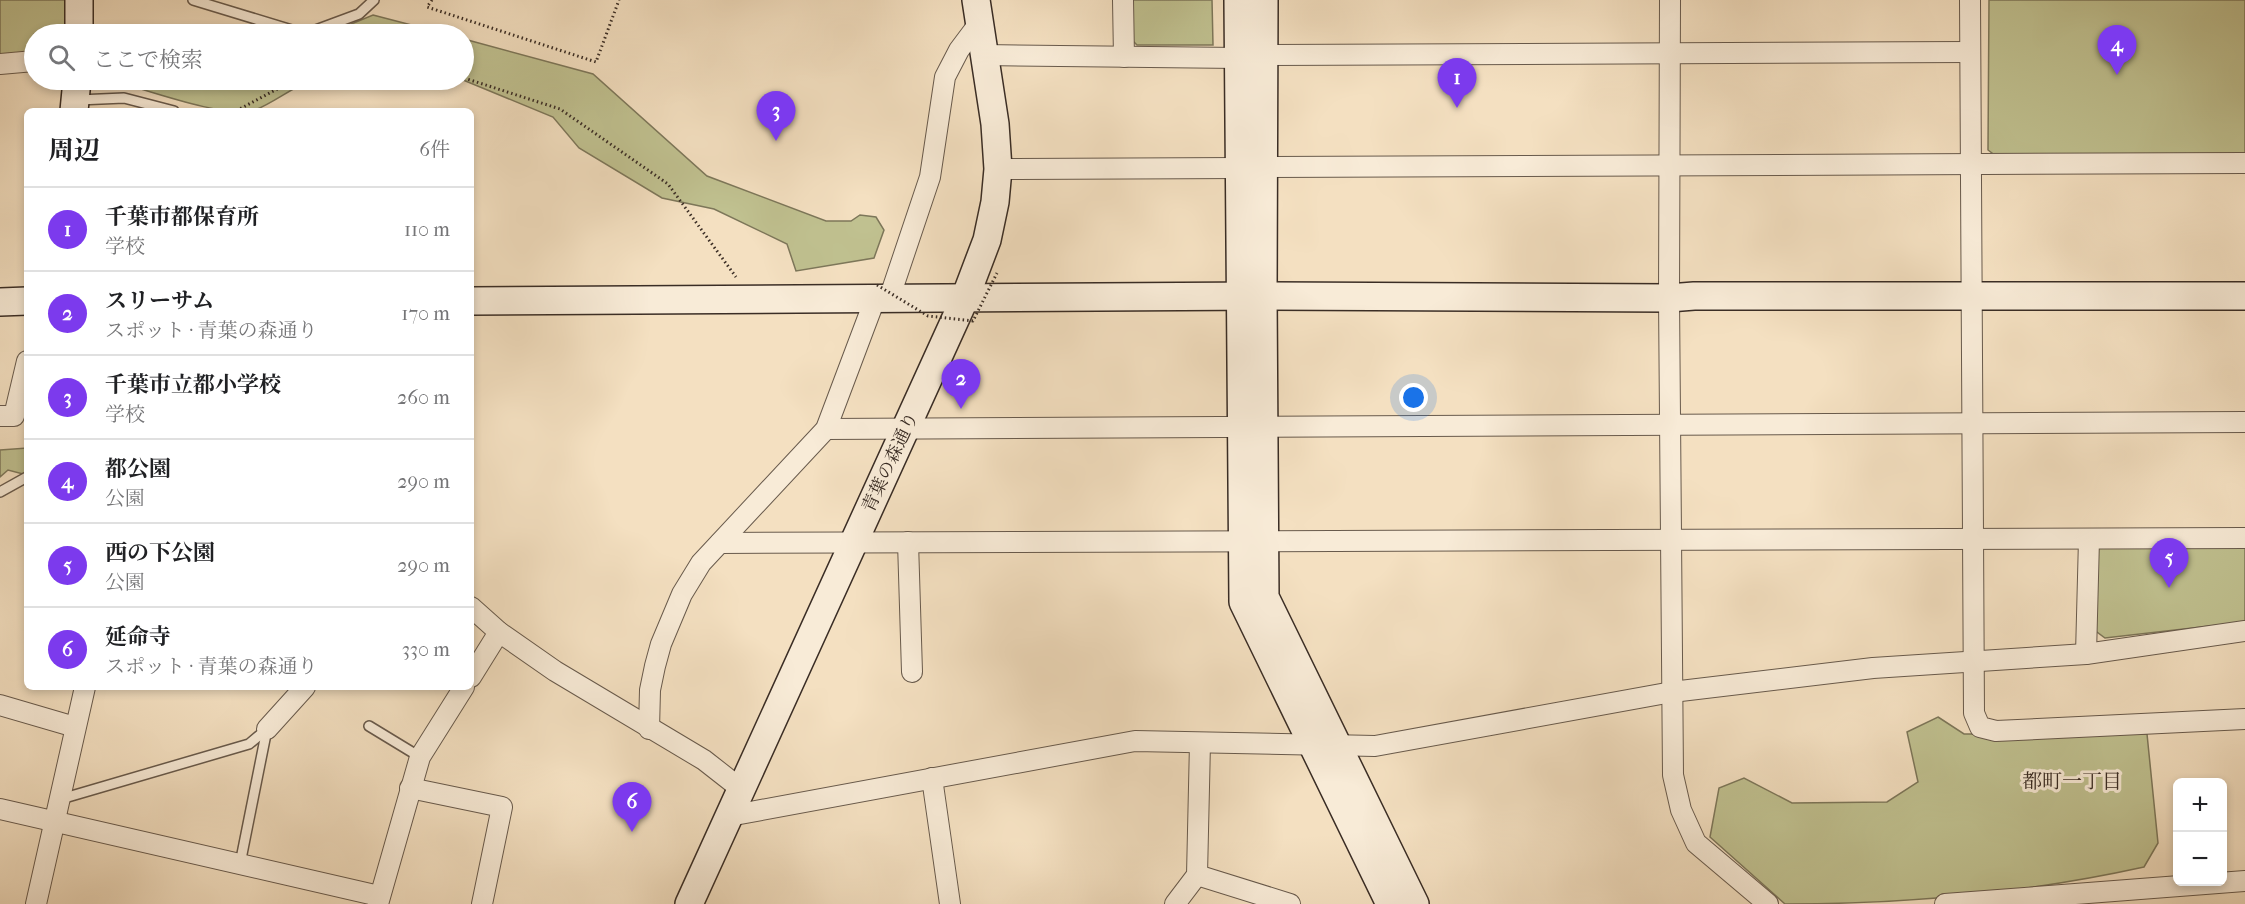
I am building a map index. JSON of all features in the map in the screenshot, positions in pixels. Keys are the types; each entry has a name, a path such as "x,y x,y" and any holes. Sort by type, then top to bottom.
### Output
{"street":[{"path":"79,0 79,24"},
{"path":"1124,0 1124,57"},
{"path":"1238,0 1251,57 1254,541 1265,597 1390,904"},
{"path":"1251,57 1264,0"},
{"path":"1670,0 1669,298 1673,775 1681,810 1696,843 1768,904"},
{"path":"1970,0 1974,713 1980,727 1996,731 2245,719"},
{"path":"649,729 650,690 662,644 682,594 702,563 826,429 930,177 945,77 978,11"},
{"name":"青葉の森通り","path":"689,904 965,298 987,240 995,202 998,169 995,124 978,11"},
{"path":"983,55 1251,57 1970,52"},
{"path":"0,64 24,62"},
{"path":"998,169 2245,163"},
{"path":"474,301 746,301 880,294 965,298 2245,296"},
{"path":"0,302 24,301"},
{"path":"0,416 14,416 24,374"},
{"path":"826,429 2245,422"},
{"path":"720,543 2245,538"},
{"path":"2086,654 2089,539"},
{"path":"908,542 912,672"},
{"path":"474,610 499,632 555,671 704,760 741,789"},
{"path":"474,671 499,632"},
{"path":"729,816 1135,741 1375,746 1672,693 1873,668 2086,654 2245,632"},
{"path":"36,904 84,690"},
{"path":"267,729 302,690"},
{"path":"0,809 240,864 378,900 420,757 462,690"},
{"path":"0,705 75,727"},
{"path":"1175,904 1197,875 1200,743"},
{"path":"1325,745 1415,904"},
{"path":"932,778 950,904"},
{"path":"410,788 502,807 482,904"},
{"path":"1197,875 1290,904"},
{"path":"1945,904 2087,899 2245,881"}],"lane":[{"path":"193,0 224,5 276,24"},
{"path":"332,24 359,14 374,0"},
{"path":"75,97 124,98 162,108"},
{"path":"0,492 24,479"},
{"path":"369,726 420,757"},
{"path":"60,799 249,744 267,729"},
{"path":"240,864 267,729"}],"path":[{"path":"432,0 427,7 596,63 619,0"},
{"path":"474,81 560,109 669,184 740,284 746,301"},
{"path":"242,108 275,90"},
{"path":"880,294 928,316 973,321 997,273"}],"green space":[{"path":"0,0 67,0 65,24 24,24 24,56 0,58"},
{"path":"1125,0 1212,0 1213,45 1137,45 1125,33"},
{"path":"1989,0 2245,0 2245,155 1996,156 1988,150"},
{"path":"373,15 408,24 351,24"},
{"path":"474,42 593,74 707,176 826,221 851,221 860,215 876,217 884,230 874,258 796,271 787,244 714,209 662,198 579,148 553,117 474,85"},
{"path":"145,90 293,90 260,108 212,108"},
{"path":"24,448 24,474 8,470 0,477 0,450"},
{"path":"2245,545 2245,622 2105,638 2093,629 2093,553 2101,546"},
{"path":"1938,717 1964,734 2147,734 2158,843 2144,867 2055,884 1966,895 1876,902 1785,904 1710,837 1719,788 1744,778 1792,803 1887,802 1918,782 1907,732"}],"place":[{"name":"都公園","path":"2117,75"},
{"name":"千葉市都保育所","path":"1457,108"},
{"name":"千葉市立都小学校","path":"776,141"},
{"name":"スリーサム","path":"961,409"},
{"name":"西の下公園","path":"2169,588"},
{"name":"延命寺","path":"632,832"}],"district":[{"name":"都町一丁目","path":"2072,781"}]}
